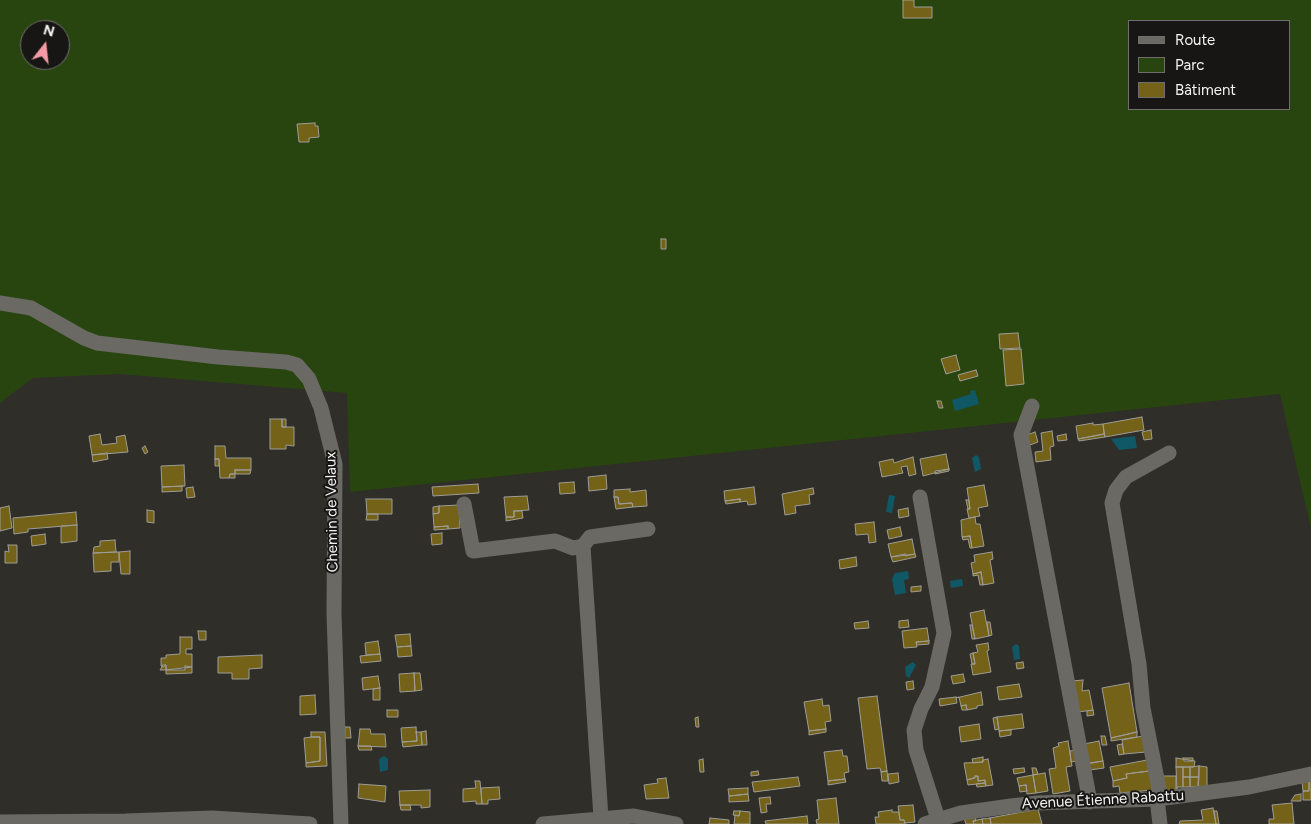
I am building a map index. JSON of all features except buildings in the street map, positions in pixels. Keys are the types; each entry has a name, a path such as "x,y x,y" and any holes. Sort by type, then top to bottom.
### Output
{"street":[{"name":"Chemin de Velaux","path":"0,303 31,308 97,343 209,356 286,362 297,365 309,379 321,408 334,464 334,614 341,824"},
{"path":"1032,406 1022,435 1090,802"},
{"path":"1160,824 1159,799 1143,708 1139,664 1112,503 1116,490 1126,477 1169,453"},
{"path":"920,497 944,633 932,687 921,708 914,730 916,750 931,822"},
{"path":"464,504 473,551 555,541 573,548 583,546 590,537 648,529"},
{"path":"583,546 601,818"},
{"name":"Avenue Étienne Rabattu","path":"931,822 961,813 1011,806 1159,799 1249,787 1311,774"},
{"path":"543,824 634,816 676,824"},
{"path":"0,822 212,818 310,824"}],"green space":[{"path":"0,0 1311,0 1311,529 1280,394 350,492 347,393 119,374 33,378 0,403"}],"water":[{"path":"975,390 979,404 955,411 952,400 971,394 970,391"},
{"path":"1135,436 1137,448 1119,450 1111,439"},
{"path":"976,455 979,457 981,469 975,472 972,458"},
{"path":"889,495 895,496 892,513 886,512"},
{"path":"908,571 909,579 904,580 906,593 895,595 892,579 895,573"},
{"path":"962,579 963,586 951,588 950,581"},
{"path":"1016,644 1019,646 1020,659 1014,660 1012,647"},
{"path":"913,662 916,665 909,678 906,676 905,667"},
{"path":"384,756 388,759 388,770 380,772 379,759"}]}
